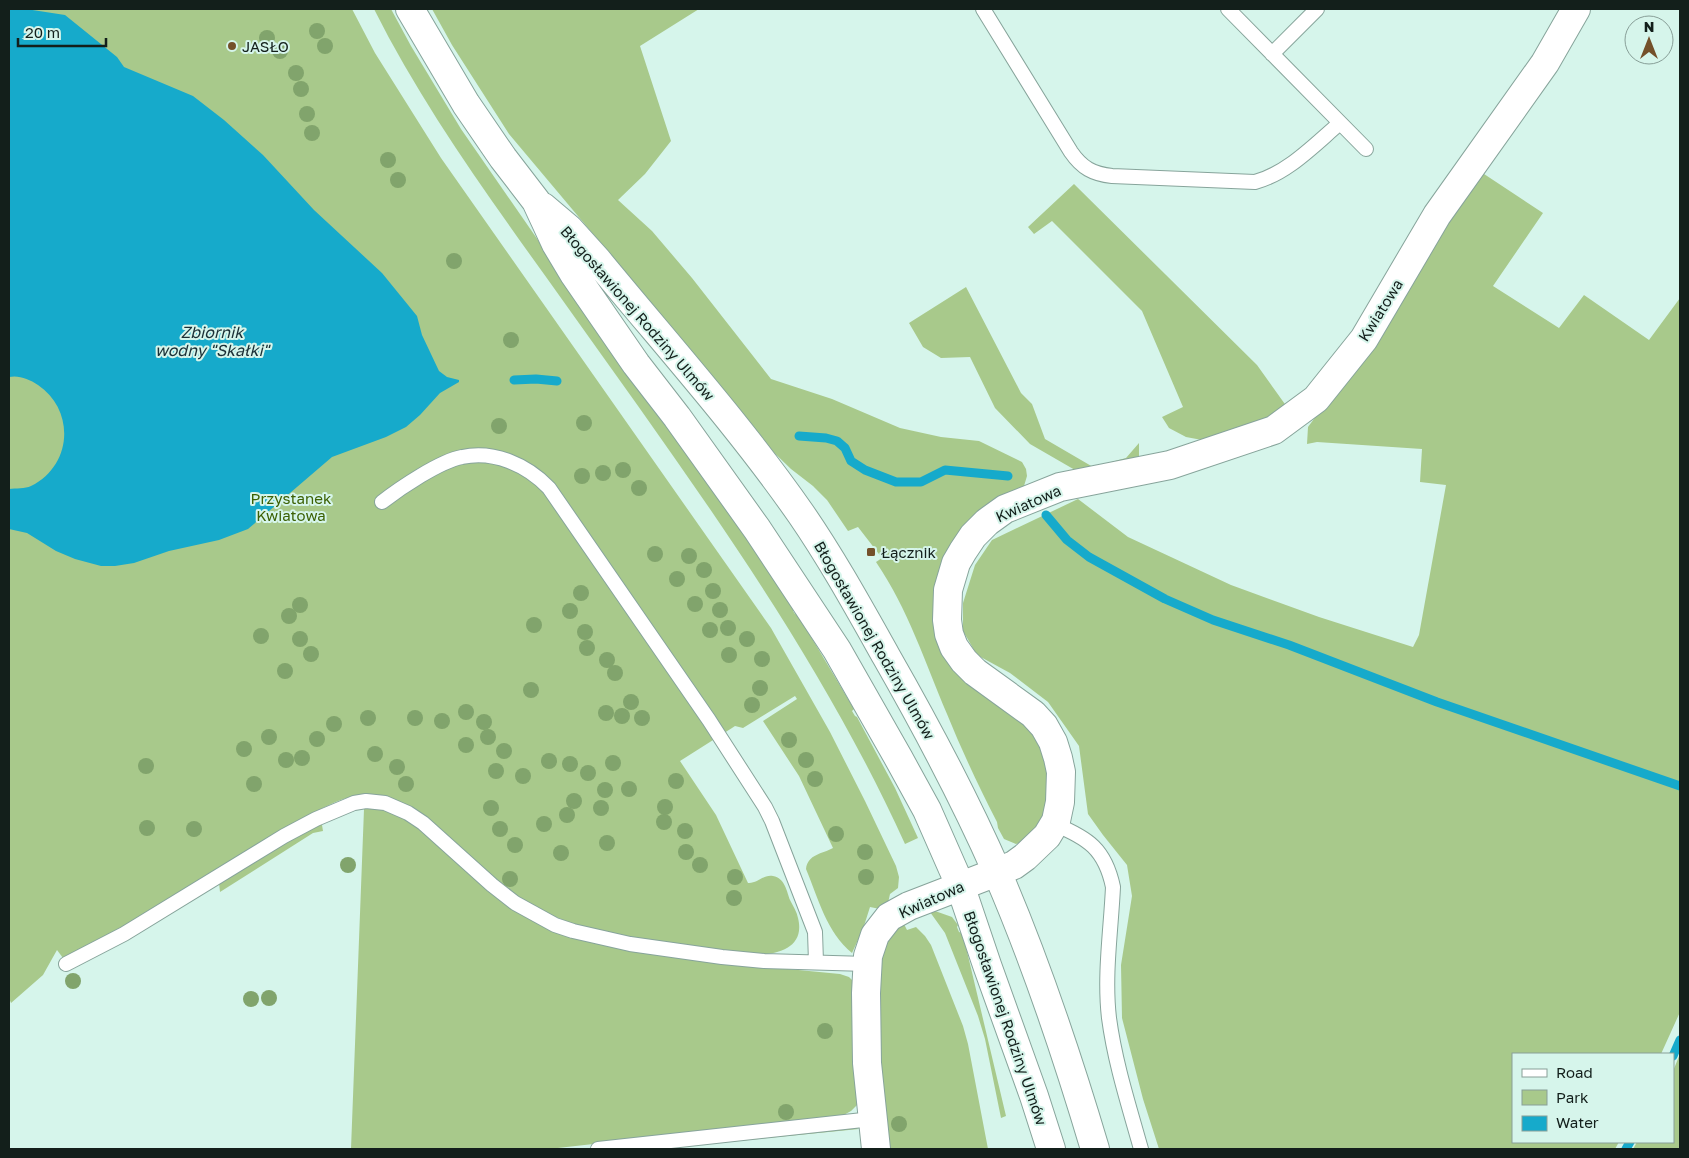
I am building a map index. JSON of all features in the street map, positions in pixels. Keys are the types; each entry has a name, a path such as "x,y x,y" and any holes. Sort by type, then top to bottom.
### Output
{"main road":[{"name":"Błogosławionej Rodziny Ulmów","path":"410,9 466,104 503,158 536,201 556,244 574,274 636,364 677,417 757,529 837,650 927,810 960,885 1051,1149"},
{"name":"Kwiatowa","path":"876,1149 868,1063 867,964 875,935 889,918 914,904 1014,865 1031,853 1047,836 1054,824 1060,802 1061,772 1053,742 1033,714 975,672 954,647 949,634 947,620 948,590 956,563 963,551 973,536 987,522 1005,510 1060,486 1170,465 1274,430 1316,399 1364,340 1438,215 1544,63 1576,9"},
{"name":"Błogosławionej Rodziny Ulmów","path":"536,201 569,228 597,260 763,461 802,514 858,606 923,721 997,872 1053,1014 1095,1149"}],"lane":[{"path":"983,9 1071,152 1077,161 1091,172 1112,176 1255,182 1266,179 1283,169 1340,124"},
{"path":"1228,9 1366,149"},
{"path":"1272,54 1317,9"},
{"path":"382,502 438,466 461,457 471,456 493,457 510,461 534,475 549,488 709,720 768,814 815,932 816,962"},
{"path":"66,964 124,934 284,836 316,819 354,803 366,801 385,803 408,813 436,834 492,885 515,903 555,925 594,936 664,950 764,961 867,964"},
{"path":"1054,824 1085,839 1095,848 1104,860 1111,876 1113,887 1107,987 1109,1018 1118,1064 1141,1149"},
{"path":"598,1149 872,1119"}],"green space":[{"name":"Przystanek Kwiatowa","path":"9,9 352,9 375,53 441,158 771,628 830,732 896,866 899,877 898,888 890,894 888,903 880,909 870,907 852,953 836,936 819,903 806,869 807,864 813,857 833,848 799,776 763,721 797,699 795,696 743,728 735,726 680,761 716,815 748,883 767,876 773,876 780,879 785,886 797,914 799,929 797,937 786,949 768,954 750,954 681,946 610,934 566,921 518,897 481,868 443,832 423,816 402,803 381,796 359,795 322,808 164,904 89,945 63,958 57,950 43,975 11,1003 9,998"},
{"path":"374,9 391,9 461,129 744,531 794,608 793,611 798,615 854,709 852,711 895,788 918,838 905,844 870,772 832,702 749,567 704,500 464,161 394,48"},
{"path":"432,9 699,9 640,46 671,141 645,174 618,200 652,231 692,278 771,379 832,399 900,428 941,437 979,441 1022,462 1027,476 1024,486 951,547 941,565 933,601 935,620 1027,724 1046,756 1050,797 1041,825 1024,841 1016,844 1004,839 998,828 997,822 959,742 907,617 876,562 882,558 858,527 848,531 827,500 763,442 748,420 688,347 509,134 452,45"},
{"path":"1481,172 1543,213 1493,286 1559,328 1584,295 1649,340 1680,298 1680,1012 1661,1053 1512,1053 1512,1143 1618,1143 1615,1149 1159,1149 1143,1099 1122,1018 1121,965 1132,896 1127,865 1088,814 1079,746 1048,702 1010,673 977,655 963,631 963,603 975,565 992,540 1078,499 1128,537 1231,585 1319,617 1413,647 1419,635 1446,485 1420,482 1422,449 1317,442 1307,444 1308,427 1367,347"},
{"path":"1074,184 1257,365 1287,407 1259,422 1202,440 1186,437 1169,428 1162,417 1183,407 1142,311 1052,221 1034,234 1028,227"},
{"path":"966,287 1021,393 1032,404 1045,439 1093,467 1126,458 1139,443 1139,462 1089,473 1075,470 1030,444 995,408 970,357 941,358 923,347 909,323"},
{"path":"364,809 381,809 393,812 415,825 529,918 747,965 840,974 849,977 853,981 860,1102 851,1111 842,1116 549,1149 351,1149"},
{"path":"318,825 322,825 323,831 313,833 220,892 219,883 284,843"},
{"path":"935,911 952,917 958,925 959,932 962,933 1006,1116 1001,1118 985,1039 978,1016 945,933 930,912"},
{"path":"904,924 907,930 916,927 931,945 963,1026 988,1149 886,1149 879,1090 879,954 894,930"},
{"path":"1680,1054 1680,1149 1633,1149 1636,1143 1674,1143 1674,1069"},
{"path":"854,1127 859,1129 677,1147 676,1149 652,1149"}],"water":[{"name":"Zbiornik wodny \"Skałki\"","path":"26,9 65,15 117,57 124,67 193,96 224,120 263,155 314,210 382,273 417,316 422,335 439,371 447,377 459,380 459,382 440,393 406,427 386,437 332,457 248,529 219,540 169,551 134,563 101,566 75,559 56,551 27,533 9,529 9,489 29,487 45,477 55,465 64,437 63,422 58,408 50,396 28,379 9,377 9,10"}],"waterway":[{"path":"514,380 536,379 557,381"},
{"path":"799,436 826,438 837,441 845,448 851,461 865,470 896,482 921,482 945,470 1008,476"},
{"path":"1046,515 1067,540 1089,557 1165,599 1213,620 1289,645 1437,702 1680,786"},
{"path":"1674,1054 1680,1040"},
{"path":"1626,1149 1629,1143"}],"place":[{"name":"JASŁO","path":"232,46"},
{"name":"Łącznik","path":"871,552"}]}
